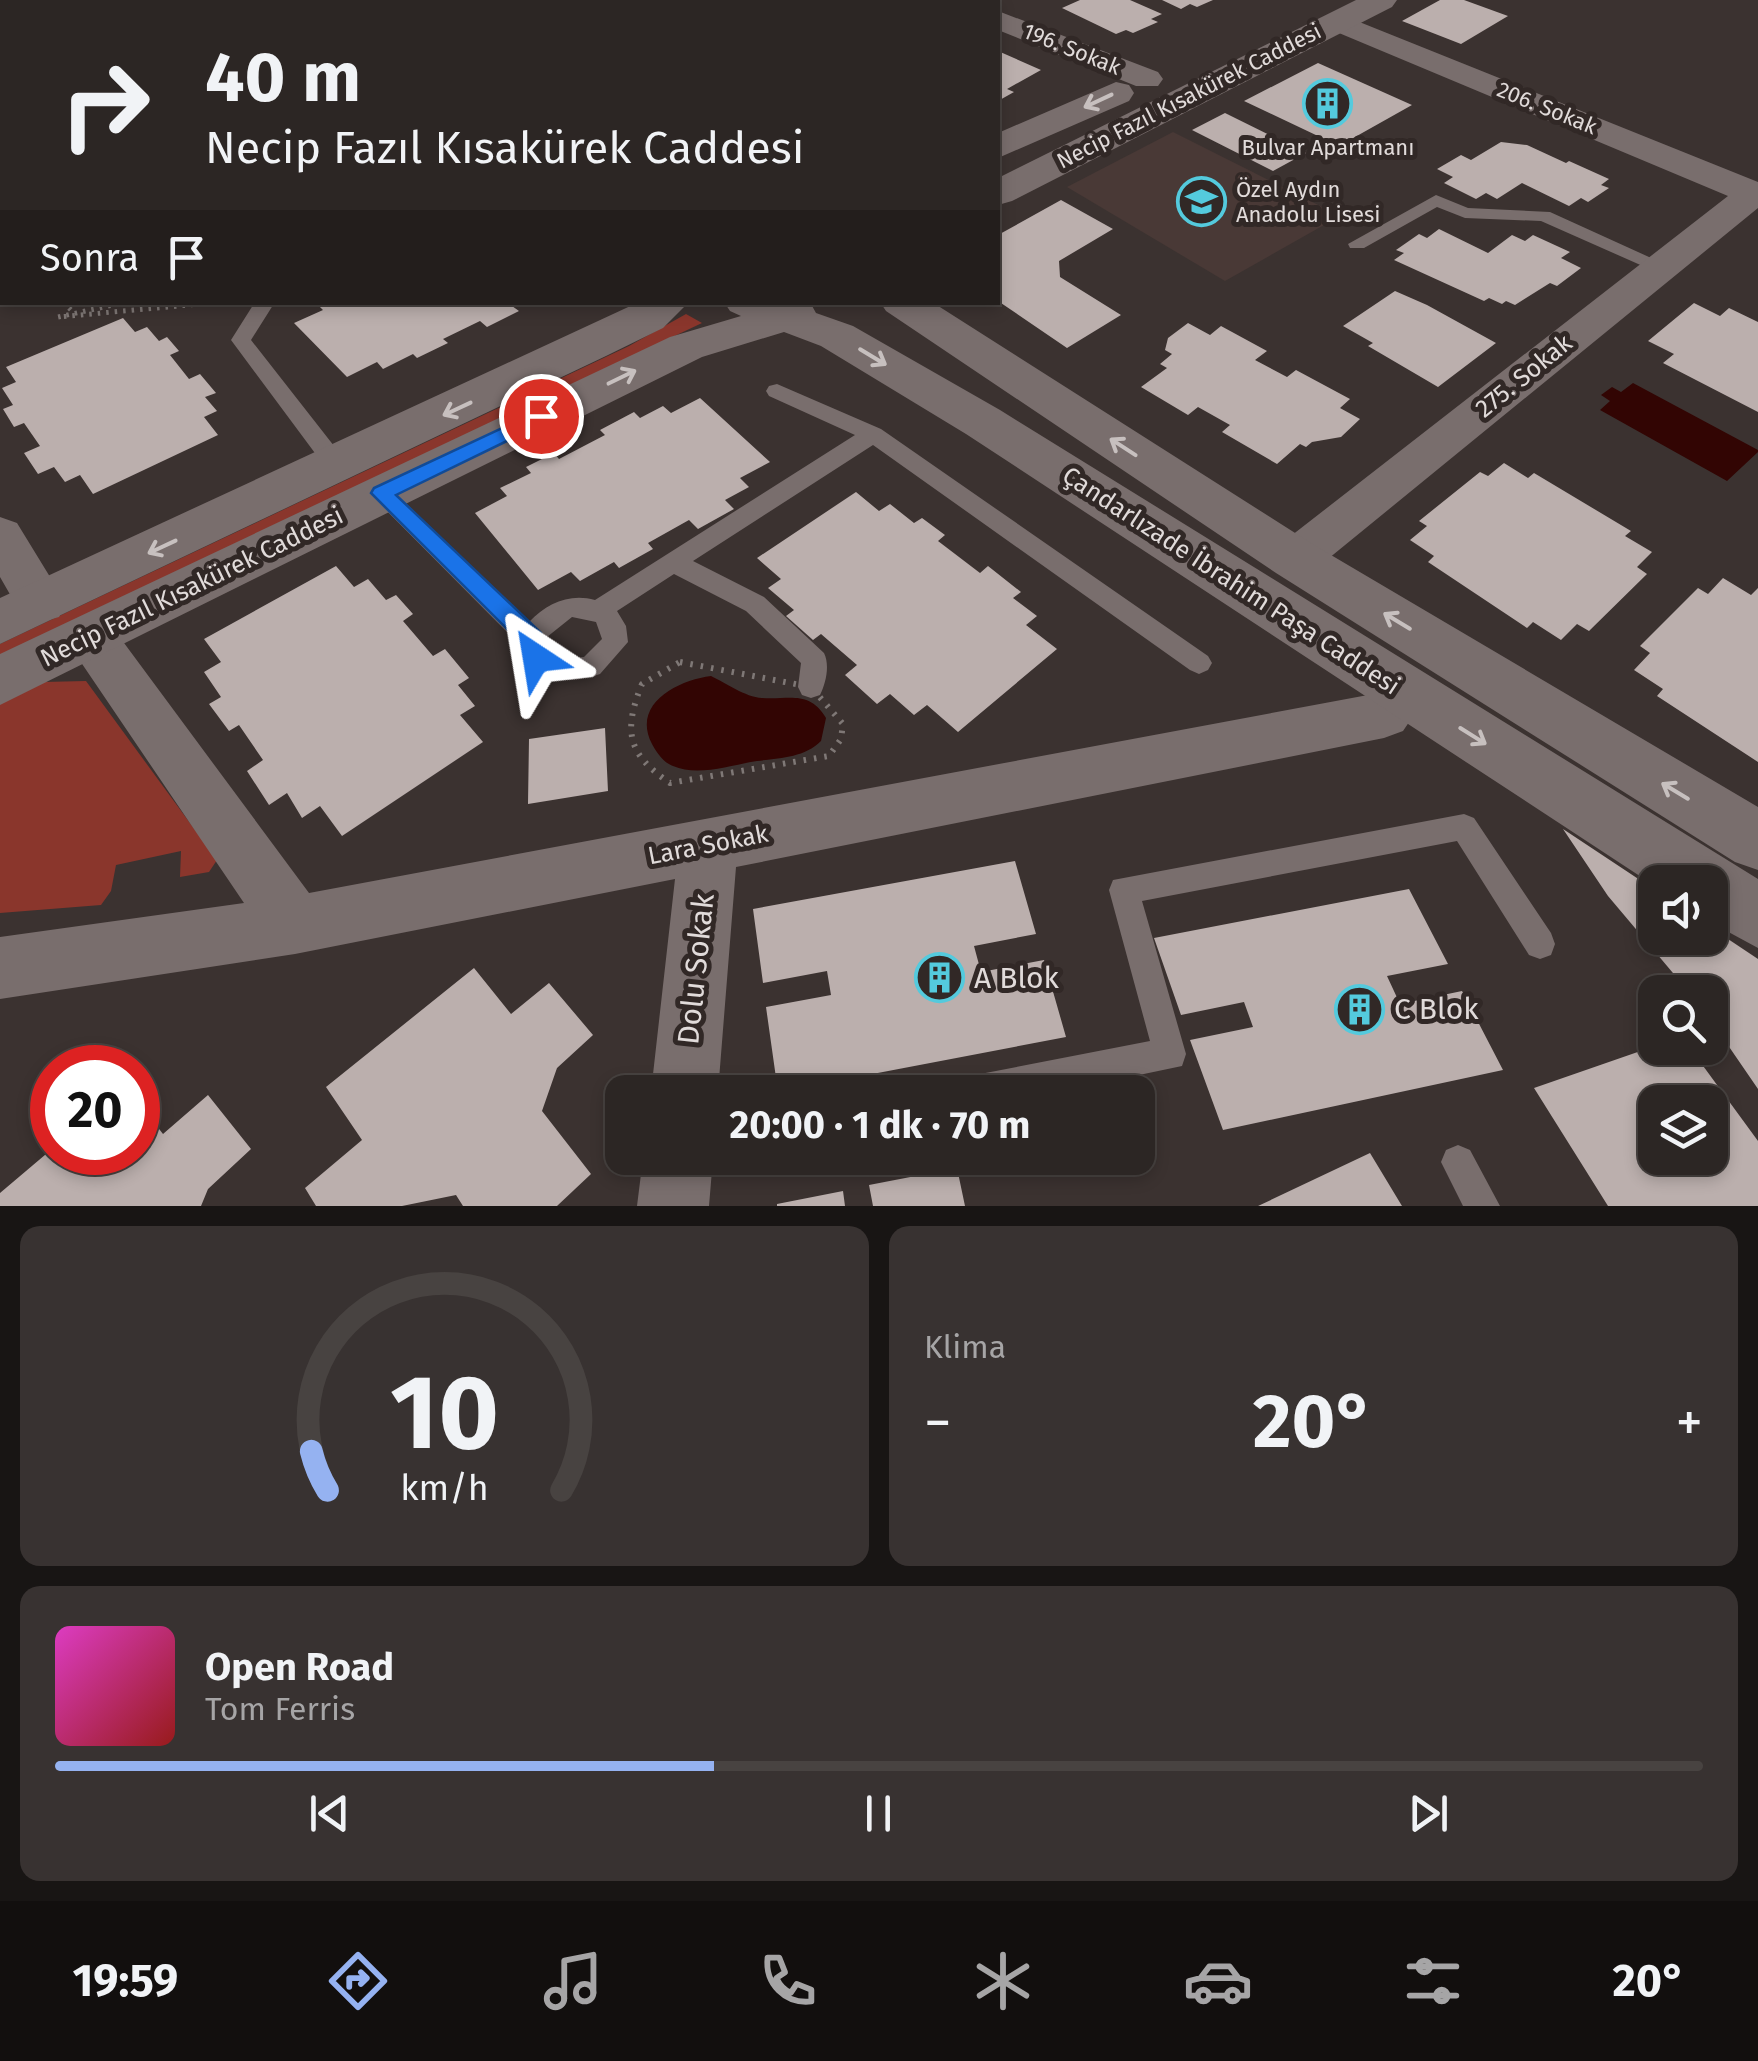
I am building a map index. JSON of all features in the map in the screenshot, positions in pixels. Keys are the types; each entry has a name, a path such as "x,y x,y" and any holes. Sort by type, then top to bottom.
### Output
{"main road":[{"name":"Necip Fazıl Kısakürek Caddesi","path":"1217,46 1325,11 1381,0"},
{"name":"Necip Fazıl Kısakürek Caddesi","path":"1000,192 1325,11"},
{"name":"Necip Fazıl Kısakürek Caddesi","path":"1000,147 1182,62"},
{"name":"Necip Fazıl Kısakürek Caddesi","path":"21,613 633,325 663,305"},
{"path":"906,305 1295,559 1758,841"},
{"name":"Necip Fazıl Kısakürek Caddesi","path":"0,681 686,347 784,307"},
{"name":"Çandarlızade İbrahim Paşa Caddesi","path":"784,307 983,422 1678,865"},
{"name":"Çandarlızade İbrahim Paşa Caddesi","path":"1728,897 1758,916"}],"street":[{"name":"206. Sokak","path":"1325,11 1756,194"},
{"name":"196. Sokak","path":"1000,21 1147,79"},
{"name":"275. Sokak","path":"1295,559 1756,194"},
{"path":"0,535 21,613"},
{"path":"92,638 295,925"},
{"name":"Lara Sokak","path":"0,968 295,925 1384,715 1403,691"},
{"name":"Dolu Sokak","path":"686,1075 708,845"},
{"path":"673,1206 676,1175"}],"lane":[{"path":"1357,244 1436,200 1465,213 1544,216 1661,266"},
{"path":"262,305 241,340 337,466"},
{"path":"777,391 873,434 1199,664"},
{"path":"599,610 873,434"},
{"path":"382,493 532,640 536,658 553,670 591,667 614,642 614,623 599,610 576,606 542,621 532,640"},
{"path":"672,562 754,604 767,615 815,660 811,687"},
{"path":"1062,1075 1170,1054 1124,890 1464,827 1540,944"},
{"path":"1458,1162 1482,1206"}],"path":[{"path":"66,305 74,313"},
{"path":"113,305 58,318 191,305"},
{"path":"680,662 811,687 842,724 841,739 828,756 670,783 644,768 635,753 630,720 642,684 680,662"}],"shaded area":[{"name":"Özel Aydın Anadolu Lisesi","path":"1173,132 1340,216 1225,281 1067,187"},
{"path":"686,314 702,323 0,655 0,644 629,346"},
{"path":"1633,383 1758,452 1727,481 1600,410 1610,401 1601,395 1612,387 1621,392"},
{"path":"711,676 756,697 798,698 813,703 826,718 821,741 791,756 715,769 670,765 652,744 647,730 653,706 672,689"},
{"path":"86,681 217,860 209,872 180,877 181,851 116,865 111,891 101,905 0,913 0,704 43,682"}],"building":[{"path":"1080,0 1130,0 1162,14 1151,19 1158,22 1133,33 1126,30 1116,34 1062,8"},
{"path":"1162,0 1213,0 1181,9"},
{"path":"1440,0 1464,0 1508,16 1461,44 1402,21"},
{"path":"1000,52 1041,70 1007,89 1014,92 1000,100"},
{"name":"Bulvar Apartmanı","path":"1318,63 1412,105 1339,146 1244,101"},
{"path":"1225,113 1306,153 1273,171 1192,130"},
{"path":"1501,142 1527,145 1569,161 1609,179 1601,185 1609,188 1588,202 1581,198 1569,206 1522,183 1497,199 1486,193 1476,199 1444,183 1453,177 1437,169 1461,155 1471,160"},
{"path":"1061,200 1113,229 1059,261 1060,277 1121,315 1067,348 1000,302 1000,234"},
{"path":"1439,229 1488,253 1512,235 1525,241 1533,235 1570,252 1561,258 1581,268 1557,286 1550,283 1515,305 1489,298 1484,301 1394,260 1404,253 1396,250 1419,234 1427,238"},
{"path":"1395,291 1496,343 1438,387 1368,346 1373,343 1343,326"},
{"path":"1694,303 1720,316 1729,308 1758,322 1758,412 1663,363 1674,354 1648,341"},
{"path":"318,305 514,305 519,311 487,327 480,321 443,339 448,343 417,358 413,354 383,369 377,362 347,377 294,323 323,310"},
{"path":"123,318 135,332 147,327 159,341 167,337 179,351 170,355 189,379 200,374 216,393 205,397 217,411 204,417 218,435 93,494 80,475 65,482 54,467 38,474 24,453 40,446 24,423 14,427 3,409 13,405 2,388 16,382 6,367"},
{"path":"1188,323 1210,335 1221,326 1267,351 1255,360 1287,377 1296,370 1350,399 1340,408 1360,419 1341,437 1312,442 1306,447 1300,444 1277,464 1222,432 1230,425 1198,407 1188,415 1141,387 1167,368 1160,364 1172,354 1165,350 1168,338"},
{"path":"700,398 770,462 740,478 749,487 725,500 734,509 698,529 689,520 648,543 653,549 619,568 614,562 580,581 571,572 538,590 475,513 507,496 500,488 531,473 526,467 554,453 559,459 605,435 600,430 634,412 640,418 663,406 671,413"},
{"path":"1504,463 1528,478 1534,473 1631,531 1625,536 1652,552 1637,567 1647,574 1589,631 1577,624 1561,640 1533,622 1527,628 1428,562 1434,556 1410,540 1427,526 1419,521 1480,472 1488,476"},
{"path":"856,492 879,511 890,504 914,523 922,518 945,535 938,541 980,573 988,566 1021,592 1013,598 1037,616 1026,625 1057,649 958,732 927,705 914,715 890,694 877,704 845,675 857,665 821,634 813,640 786,616 794,610 768,588 781,579 757,558"},
{"path":"336,566 354,587 368,579 386,600 396,595 413,614 403,621 433,656 445,649 469,678 458,685 475,706 460,715 483,742 342,836 320,806 302,818 287,793 269,805 247,771 263,760 239,725 229,731 209,704 221,697 204,672 221,662 204,639"},
{"path":"1723,578 1751,595 1758,588 1758,762 1657,696 1663,689 1634,670 1650,653 1640,646 1698,588 1708,594"},
{"path":"605,728 608,791 528,804 529,739"},
{"path":"1563,829 1638,879 1638,932 1608,896"},
{"name":"A Blok","path":"1015,861 1036,934 974,946 981,972 1044,960 1066,1037 867,1075 776,1075 766,1007 831,995 827,971 763,983 753,909"},
{"name":"C Blok","path":"1409,889 1448,964 1387,976 1400,1004 1462,991 1503,1070 1223,1130 1190,1040 1253,1027 1244,1002 1181,1015 1154,938"},
{"path":"1728,939 1758,959 1758,1089 1728,1045 1728,975 1675,975 1658,955 1728,955"},
{"path":"474,968 511,1014 549,983 593,1035 557,1068 542,1111 591,1174 557,1206 463,1206 456,1195 402,1206 316,1206 305,1188 362,1140 326,1087"},
{"path":"1638,1052 1638,1065 1702,1065 1717,1085 1638,1085 1638,1175 1728,1175 1728,1100 1758,1141 1758,1206 1608,1206 1534,1088"},
{"path":"208,1095 251,1149 208,1189 201,1206 0,1206 0,1193 30,1168 30,1175 160,1175 160,1130 163,1134"},
{"path":"1370,1153 1402,1206 1258,1206"},
{"path":"921,1175 958,1175 965,1206 873,1206 869,1185"},
{"path":"843,1191 845,1206 777,1206 777,1204"}],"place":[{"name":"Bulvar Apartmanı","path":"1328,103"},
{"name":"Özel Aydın Anadolu Lisesi","path":"1201,202"},
{"name":"A Blok","path":"939,978"},
{"name":"C Blok","path":"1359,1009"}],"route":[{"path":"536,658 532,640 382,493 541,416"}]}
